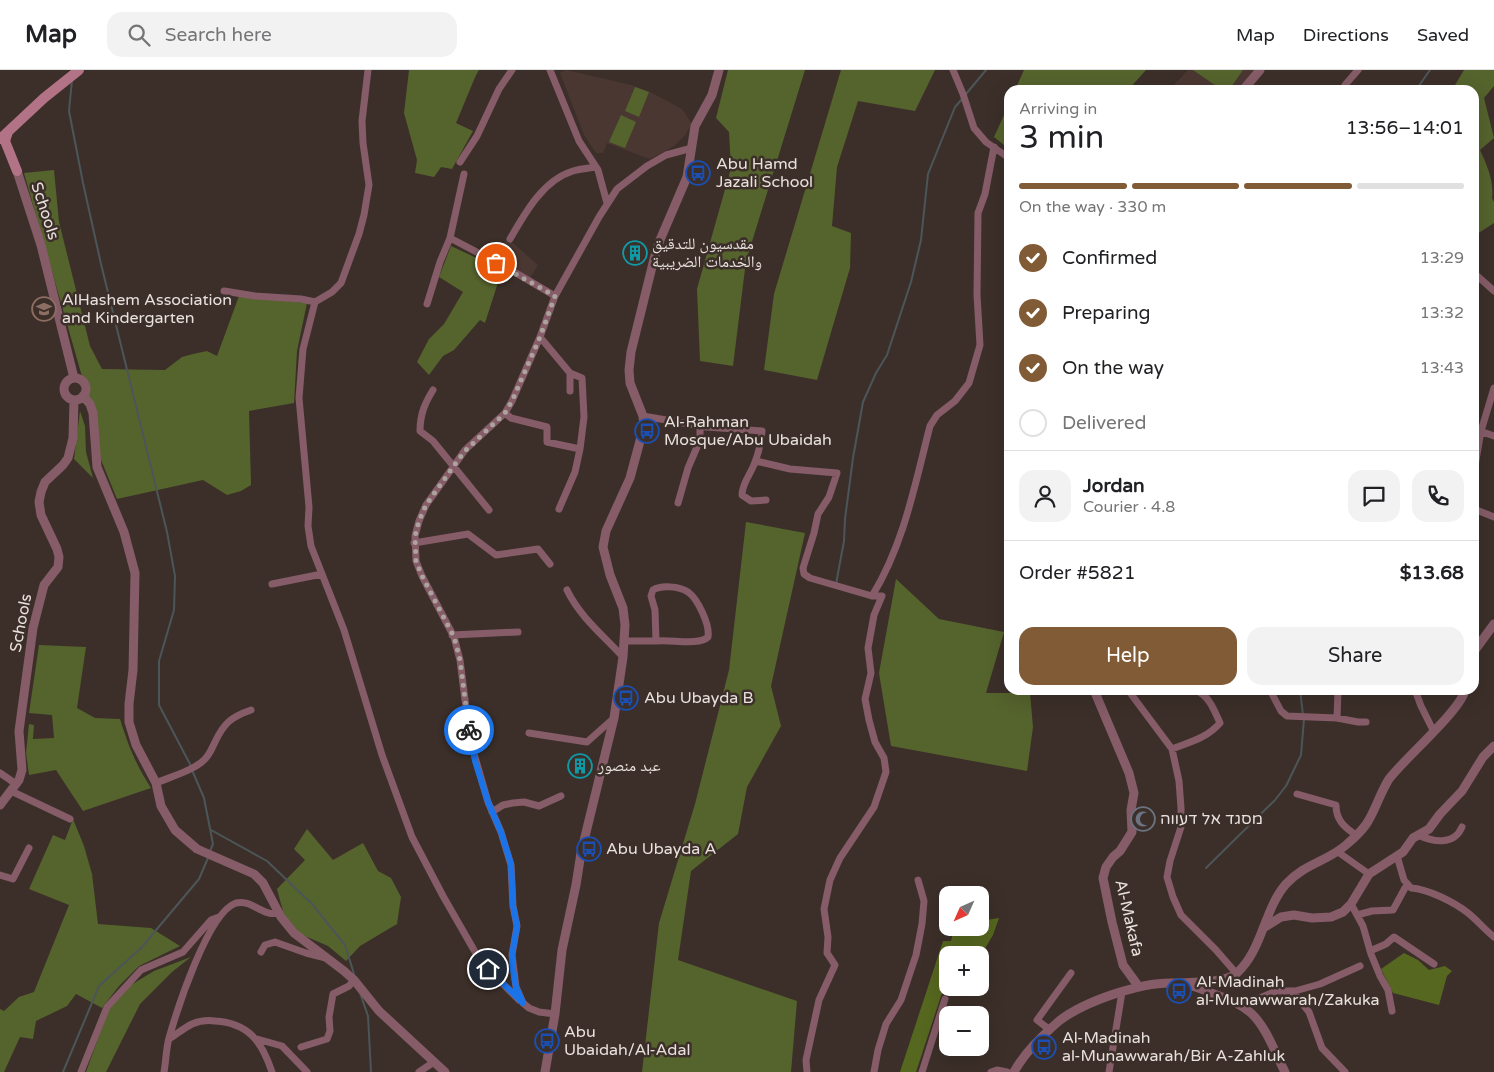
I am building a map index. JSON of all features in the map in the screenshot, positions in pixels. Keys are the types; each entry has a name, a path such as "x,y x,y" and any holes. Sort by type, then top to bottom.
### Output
{"main road":[{"path":"16,171 3,143 44,98 79,70"}],"street":[{"path":"368,70 362,121 369,185 364,216 341,283 332,292 316,302 303,349 299,398 311,546 344,630 382,755 412,837 478,957 529,1008 539,1012 555,1014"},
{"path":"460,162 477,136 499,89 512,70"},
{"path":"550,70 579,141 596,167 602,181 607,204"},
{"path":"545,1072 555,1014 562,950 581,852 614,718 625,642 624,608 610,575 603,547 606,531 630,478 644,426 643,416 630,383 631,352 660,240 687,178 695,126 712,95 718,70"},
{"path":"953,70 974,128 986,142 1004,154"},
{"path":"1247,85 1260,70"},
{"path":"1345,85 1358,70"},
{"path":"872,596 891,562 899,539 930,426 955,401 969,383 980,345 978,213 985,194 994,147"},
{"path":"523,1003 516,987 513,970 512,955 517,926 513,906 511,864 501,832 488,802 470,740 460,660 452,635 416,561 414,542 419,521 426,505 466,450 505,413 512,401 540,337 555,296 617,189 648,166 677,151 692,148"},
{"path":"510,239 529,207 557,179 573,171 596,167"},
{"name":"Schools","path":"16,171 41,245 74,378"},
{"path":"428,304 440,262 450,238 464,174"},
{"path":"450,238 555,296"},
{"path":"1479,278 1494,291"},
{"path":"224,291 316,302"},
{"path":"540,337 570,373 582,378 584,417 576,472 559,509"},
{"path":"570,373 570,391"},
{"path":"74,378 80,379 85,384 86,389 83,396 74,400 67,396 64,390 66,382 74,378"},
{"path":"1479,425 1494,388"},
{"path":"433,390 424,403 420,420 420,431 433,441 489,510"},
{"path":"83,396 90,404 92,413 97,467 124,532 135,573 133,670 129,722 136,745 156,783 161,806 175,830 197,849 254,874 267,889 279,913 294,933 354,980 378,1011 445,1072"},
{"name":"Schools","path":"0,805 20,780 22,770 19,731 33,628 44,585 58,567 59,557 57,549 41,515 39,502 45,482 68,458 73,438 74,400"},
{"path":"505,413 511,418 547,426 547,442 580,449"},
{"path":"643,416 700,426 762,431 756,461 742,488 742,495 751,501 766,500"},
{"path":"678,503 691,459 700,440 700,426"},
{"path":"1479,431 1494,436"},
{"path":"756,461 790,469 837,472 828,497 818,514 803,568 804,574 810,578 872,596 882,596 874,615 868,648 871,673 865,699 868,720 875,742 884,758 886,772 874,807 840,858 830,880 824,909 828,937 827,953 835,965 819,1000 806,1060 808,1072"},
{"path":"1479,512 1494,517"},
{"path":"414,542 468,534 496,555 538,549 550,564"},
{"path":"272,584 322,574"},
{"path":"625,642 656,641 667,640 700,642 708,637 702,610 688,592 665,587 656,588 652,593 655,610 656,641"},
{"path":"566,590 585,619 623,657"},
{"path":"1479,645 1494,624"},
{"path":"452,635 518,632"},
{"name":"Al-Makafa","path":"1096,695 1129,773 1134,793 1131,810 1132,832 1120,851 1106,867 1103,878 1123,965 1139,987"},
{"path":"1132,695 1172,749 1179,781 1181,827 1170,862 1168,877 1172,897 1181,915 1236,973"},
{"path":"1172,749 1203,737 1214,730 1220,723 1212,706 1203,695"},
{"path":"1272,695 1281,712 1287,716 1338,718 1366,722"},
{"path":"1338,695 1338,718"},
{"path":"1417,695 1420,706 1434,732"},
{"path":"1014,1072 1022,1058 1060,1020 1080,1009 1139,987 1208,982 1225,979 1236,973 1249,956 1265,927 1280,891 1290,879 1306,867 1338,852 1356,835 1367,823 1378,798 1397,769 1434,732 1463,695"},
{"path":"156,783 195,766 204,760 228,720 251,710"},
{"path":"529,732 586,742 614,718"},
{"path":"1265,927 1281,917 1294,915 1312,918 1331,917 1343,912 1351,904 1369,874 1403,852 1413,838 1429,829 1440,814 1462,792 1484,757 1494,746"},
{"path":"0,773 14,788 70,819"},
{"path":"1297,794 1336,805 1337,817 1340,822 1356,835"},
{"path":"492,812 503,805 513,803 524,802 539,806 561,796"},
{"path":"1418,835 1429,840 1442,841 1452,839 1460,832 1462,827"},
{"path":"0,875 13,879 29,848"},
{"path":"1338,852 1369,874"},
{"path":"1397,856 1404,880 1410,888 1420,888 1468,913 1482,929 1494,937"},
{"path":"874,1072 886,1024 901,1000 916,955 924,901 918,880"},
{"path":"1357,915 1372,911 1393,910 1396,908 1405,888"},
{"path":"164,1072 169,1040 183,991 219,917 231,905 239,902 249,904 268,914 279,913"},
{"path":"1351,904 1363,926 1370,951 1388,990 1392,1010"},
{"path":"81,1072 107,1007 141,970 182,952 211,920 219,917"},
{"path":"1370,951 1379,948 1394,937 1434,964"},
{"path":"261,952 265,945 276,942 306,954 329,959"},
{"path":"1241,1006 1276,991 1303,990 1360,966"},
{"path":"1050,1030 1037,1020 1071,973"},
{"path":"301,1047 327,1039 330,1031 329,1017 333,994 349,986 354,980"},
{"path":"1174,983 1197,987 1241,1006 1251,1013 1262,1029 1285,1072"},
{"path":"1292,991 1309,1012 1322,1048 1345,1072"},
{"path":"1109,1072 1122,992"},
{"path":"922,1072 945,1000"},
{"path":"169,1040 193,1023 211,1020 227,1022 246,1031 256,1039 266,1053 272,1072"},
{"path":"256,1039 282,1046 307,1072"},
{"path":"418,1072 434,1062"},
{"path":"991,1072 998,1070 1007,1072"}],"shaded area":[{"path":"566,70 631,85 650,92 682,109 692,124 685,135 674,146 650,159 607,143 603,153 596,153 584,135 560,73"},
{"path":"1188,70 1255,70 1243,85 1174,85"},
{"path":"507,238 538,265 530,278 494,257"}],"green space":[{"path":"409,70 479,70 456,123 473,131 452,169 441,167 434,177 415,173 417,160 404,113"},
{"path":"728,70 805,70 746,261 733,366 700,361 697,289 731,168 729,132 716,118"},
{"path":"841,70 935,70 915,111 858,101 837,167 832,226 851,233 850,268 817,380 764,370 774,294"},
{"path":"1024,70 1146,70 1132,85 1017,85"},
{"path":"1193,70 1243,70 1232,85 1215,85"},
{"path":"1464,70 1494,70 1494,86 1484,98 1494,138 1480,150 1491,179 1494,223 1479,233 1479,85 1455,85"},
{"path":"635,87 649,92 639,117 625,111"},
{"path":"621,115 636,122 625,148 609,142"},
{"path":"1004,115 1004,145 994,137"},
{"path":"54,170 59,222 90,346 102,369 165,370 182,357 193,354 207,351 217,356 239,296 307,303 297,351 294,403 249,411 251,485 241,491 227,495 203,480 117,499 99,455 85,387 24,173"},
{"path":"451,246 502,270 485,323 480,320 454,350 443,356 429,375 417,362 429,339 444,324 463,292 439,277"},
{"path":"80,411 85,426 86,452 93,478 74,459"},
{"path":"746,522 805,533 771,686 781,726 747,787 738,834 691,871 678,960 797,1001 791,1072 642,1072 659,923 695,804 729,670"},
{"path":"896,579 939,619 1004,632 986,693 1030,695 1033,727 1027,771 891,746 879,673"},
{"path":"39,645 86,647 77,708 95,718 120,719 133,755 151,788 83,811 56,770 29,775 26,753 29,724 34,725 33,739 54,738 52,715 29,713"},
{"path":"73,819 84,846 92,874 98,924 151,928 180,946 139,966 119,986 102,1008 76,994 67,1006 36,1021 33,1039 20,1037 4,1072 0,1072 0,1009 4,1011 19,997 34,992 69,905 29,889 53,835 65,840"},
{"path":"307,829 333,860 363,843 378,871 391,878 401,897 397,924 360,946 346,961 328,946 300,934 284,915 277,889 305,860 294,849"},
{"path":"999,918 986,946 941,946 943,941 951,941 952,936 989,936 989,920"},
{"path":"939,953 939,996 941,996 916,1072 900,1072"},
{"path":"1404,953 1418,960 1429,970 1445,966 1452,971 1447,976 1439,1005 1393,993 1381,969"},
{"path":"191,957 172,972 140,1004 106,1072 86,1072 109,1008 131,985 154,971"}],"waterway":[{"path":"966,94 986,70"},
{"path":"1420,85 1430,70"},
{"path":"72,80 69,111 83,183 167,532 175,576 174,610 159,661 159,705 191,766"},
{"path":"836,584 844,541 853,458 863,402 876,373 887,355 911,282 921,240 928,174 955,107 963,98"},
{"path":"1301,695 1303,715"},
{"path":"1206,868 1275,800 1286,786 1301,755 1304,719"},
{"path":"192,770 204,798 213,844 210,851"},
{"path":"211,830 267,861 312,904 345,945 354,974"},
{"path":"63,1072 99,986 141,948 199,879 208,858"},
{"path":"360,993 368,1016 371,1072"}],"way so far":[{"path":"469,730 460,660 454,637 422,576 416,561 414,542 419,521 434,492 466,450 505,413 512,401 540,337 555,296 496,263"}],"place":[{"name":"Abu Hamd Jazali School","path":"698,173"},
{"name":"مقدسيون للتدقيق والخدمات الضريبية","path":"635,253"},
{"name":"AlHashem Association and Kindergarten","path":"44,309"},
{"name":"Al-Rahman Mosque/Abu Ubaidah","path":"647,431"},
{"name":"Abu Ubayda B","path":"626,698"},
{"name":"عبد منصور","path":"580,766"},
{"name":"מסגד אל דעווה","path":"1143,819"},
{"name":"Abu Ubayda A","path":"589,849"},
{"name":"Al-Madinah al-Munawwarah/Zakuka","path":"1179,991"},
{"name":"Abu Ubaidah/Al-Adal","path":"547,1041"},
{"name":"Al-Madinah al-Munawwarah/Bir A-Zahluk","path":"1044,1047"}],"route":[{"path":"469,730 475,761 511,864 513,906 517,919 516,941 512,955 513,970 516,987 523,1003 488,969"}]}
